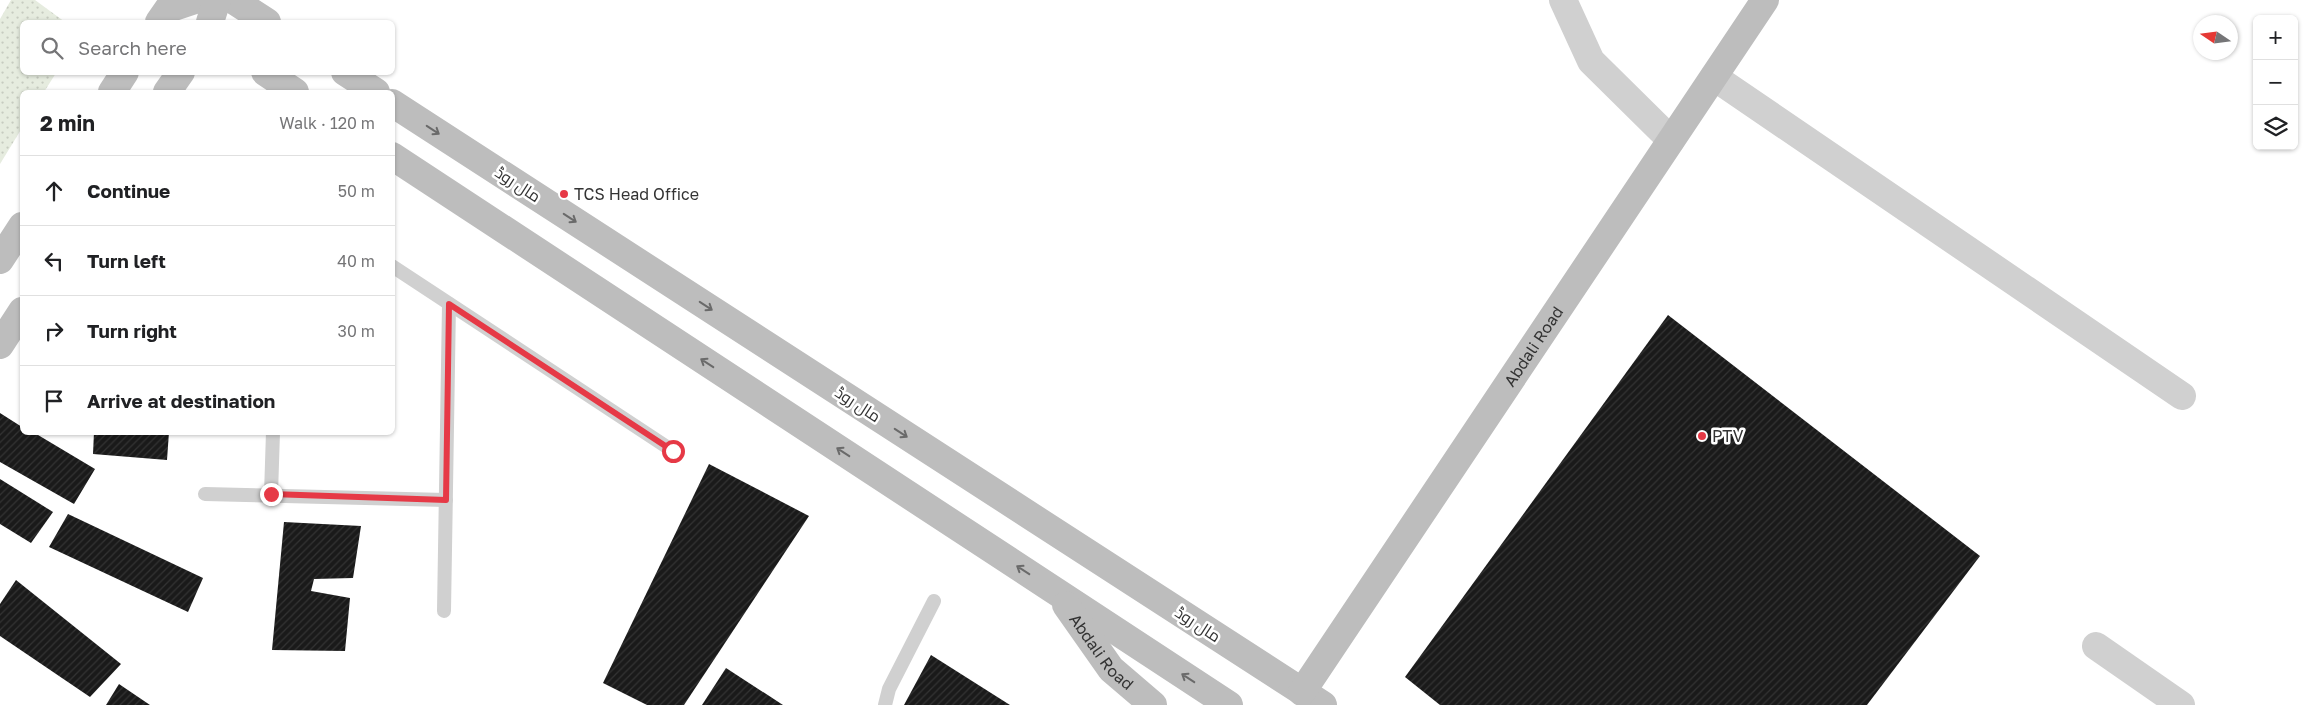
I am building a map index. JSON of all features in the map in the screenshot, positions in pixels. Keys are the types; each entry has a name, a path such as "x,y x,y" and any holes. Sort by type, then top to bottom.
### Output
{"main road":[{"path":"167,14 195,0"},
{"path":"211,20 217,0"},
{"path":"233,0 265,20"},
{"name":"Abdali Road","path":"1313,698 1671,140 1765,0"},
{"path":"113,90 123,75"},
{"path":"169,90 179,75"},
{"path":"269,75 292,90"},
{"path":"350,75 373,90"},
{"name":"مال روڈ","path":"395,105 1313,698"},
{"path":"395,158 1229,705"},
{"path":"0,260 20,229"},
{"path":"0,344 20,314"},
{"name":"Abdali Road","path":"1058,593 1112,669 1153,705"}],"street":[{"path":"1563,0 1591,62 1671,140"},
{"path":"1714,76 2182,396"},
{"path":"2096,646 2181,705"}],"lane":[{"path":"395,268 673,451"},
{"path":"444,611 449,304"},
{"path":"271,494 273,435"},
{"path":"205,494 271,494 446,500"},
{"path":"885,705 889,689 934,601"}],"shaded area":[{"path":"11,0 35,0 62,20 20,20 20,75 55,75 45,90 20,90 20,131 0,164 0,19"}],"building":[{"name":"PTV","path":"1668,315 1980,556 1867,705 1440,705 1405,677"},
{"path":"0,413 20,426 20,435 38,435 95,469 74,504 0,462"},
{"path":"94,435 169,435 167,460 93,454"},
{"path":"709,464 809,516 684,705 647,705 603,683"},
{"path":"0,479 53,512 31,543 0,524"},
{"path":"68,514 203,578 188,612 49,547"},
{"path":"284,522 361,526 353,578 314,579 311,591 350,598 345,651 272,650"},
{"path":"16,580 121,664 90,697 0,636 0,604"},
{"path":"931,655 1010,705 904,705"},
{"path":"726,668 783,705 702,705"},
{"path":"119,684 150,705 106,705"}],"place":[{"name":"TCS Head Office","path":"564,194"},
{"name":"PTV","path":"1702,436"}],"route":[{"path":"271,494 446,500 449,304 673,451"}]}
